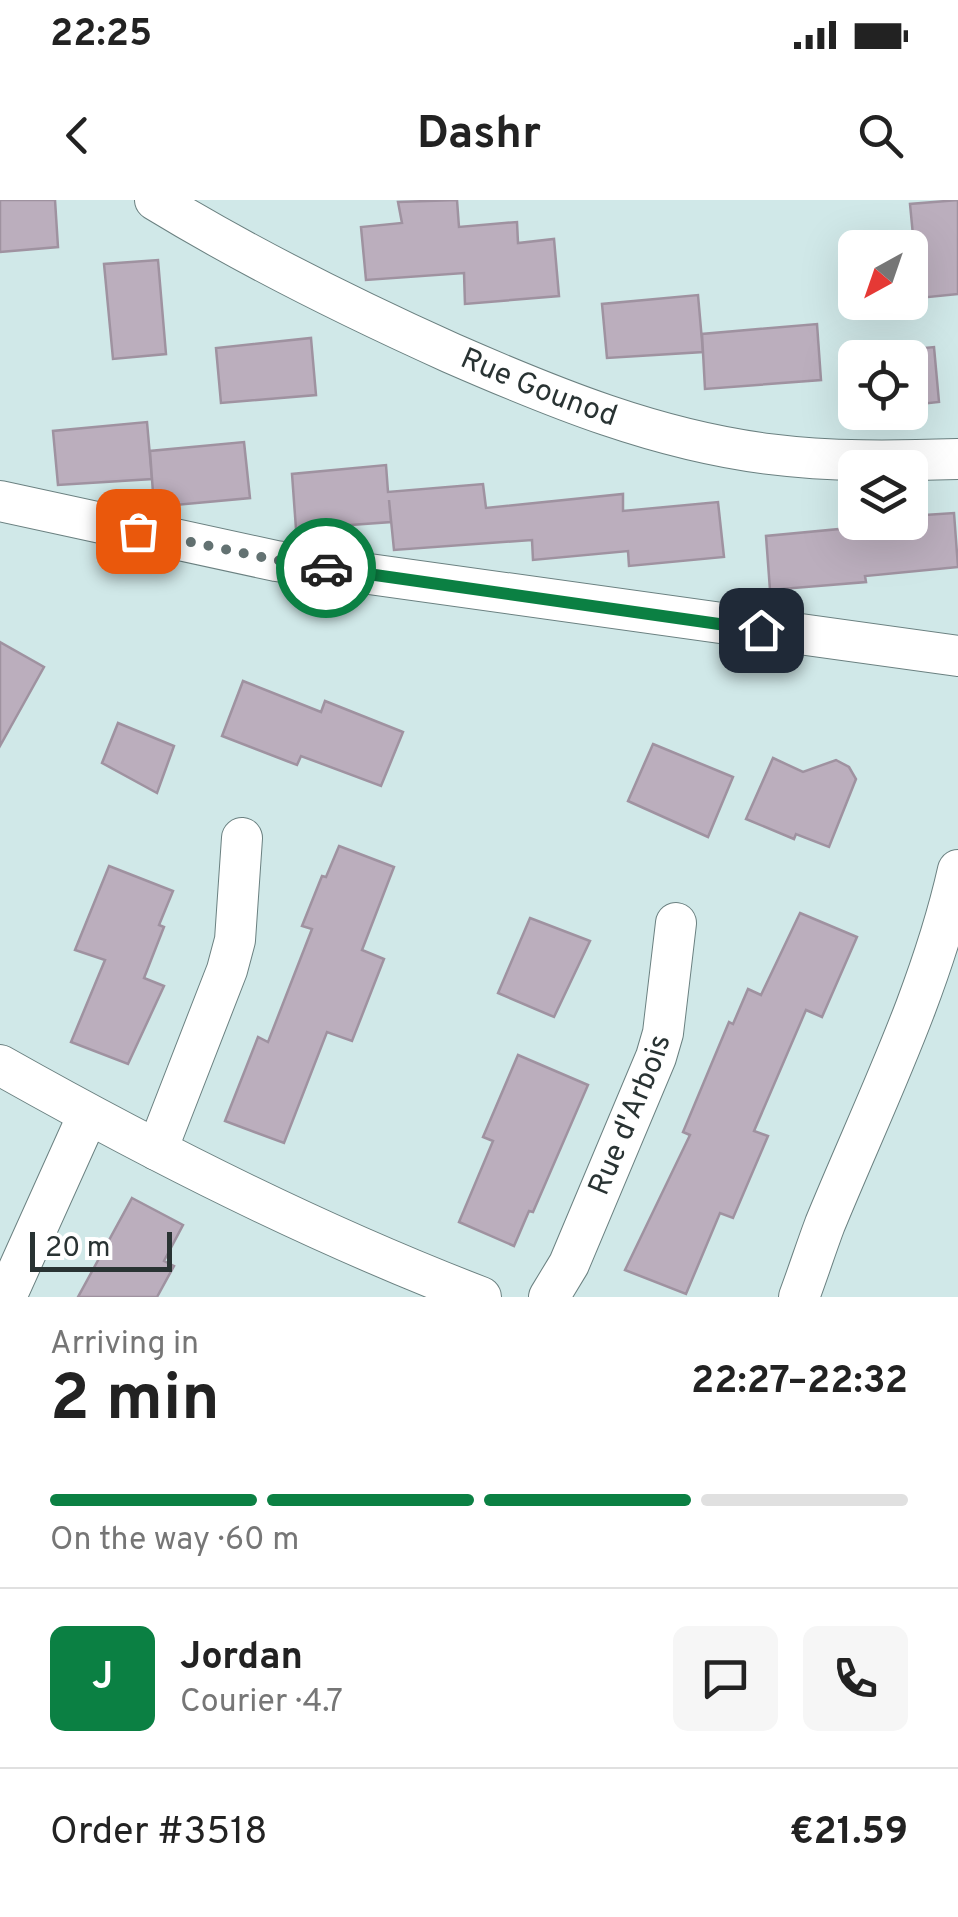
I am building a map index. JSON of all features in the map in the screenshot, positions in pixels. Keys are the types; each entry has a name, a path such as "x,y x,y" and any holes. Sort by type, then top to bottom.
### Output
{"street":[{"name":"Rue Gounod","path":"154,200 319,292 546,394 621,422 765,454 861,462 958,459"},
{"path":"0,501 276,560 958,656"},
{"path":"157,1150 228,970 235,940 242,838"},
{"path":"807,1289 824,1228 904,1041 955,893"},
{"name":"Rue d'Arbois","path":"549,1297 568,1264 656,1058 663,1033 676,923"},
{"path":"0,1066 291,1218 480,1297"},
{"path":"6,1297 88,1115"}],"building":[{"path":"0,200 55,200 58,247 0,252"},
{"path":"457,200 459,227 517,222 518,243 554,239 559,296 465,304 464,273 366,280 361,227 402,223 398,202"},
{"path":"958,200 958,294 928,297 928,230 912,230 910,204"},
{"path":"158,260 166,354 113,359 104,264"},
{"path":"698,295 703,352 607,358 602,304"},
{"path":"817,324 821,380 705,389 702,334"},
{"path":"311,338 316,395 221,403 216,348"},
{"path":"934,347 939,402 928,403 928,348"},
{"path":"147,422 152,479 58,485 53,431"},
{"path":"244,442 250,498 154,507 150,451"},
{"path":"386,465 388,492 483,484 486,508 623,494 623,511 718,502 724,557 629,566 628,551 533,560 532,540 394,550 389,500 391,522 296,529 292,474"},
{"path":"954,513 958,567 865,576 866,582 770,590 766,536 838,529 838,540 928,540 928,515"},
{"path":"0,642 44,667 0,746"},
{"path":"243,681 321,712 325,701 403,732 381,786 301,756 297,765 222,736"},
{"path":"118,723 174,746 157,793 102,763"},
{"path":"653,744 733,777 708,837 628,801"},
{"path":"773,758 803,772 836,760 849,767 856,779 829,847 796,834 794,839 746,819"},
{"path":"339,846 394,867 362,950 384,959 352,1041 327,1032 284,1143 225,1121 258,1037 268,1042 312,929 302,926"},
{"path":"109,866 173,891 144,978 164,986 128,1064 71,1042 105,960 75,950"},
{"path":"800,913 857,937 822,1017 806,1010 754,1131 768,1136 733,1218 720,1213 686,1294 625,1270 690,1135 683,1132 729,1022 733,1024 748,989 761,995"},
{"path":"530,918 590,941 554,1017 498,993"},
{"path":"518,1055 588,1085 533,1212 529,1211 514,1246 459,1222 493,1141 483,1137"},
{"path":"132,1198 183,1225 164,1261 174,1266 157,1297 78,1297"}],"way so far":[{"path":"138,531 326,568"}],"route":[{"path":"326,568 761,630"}]}
